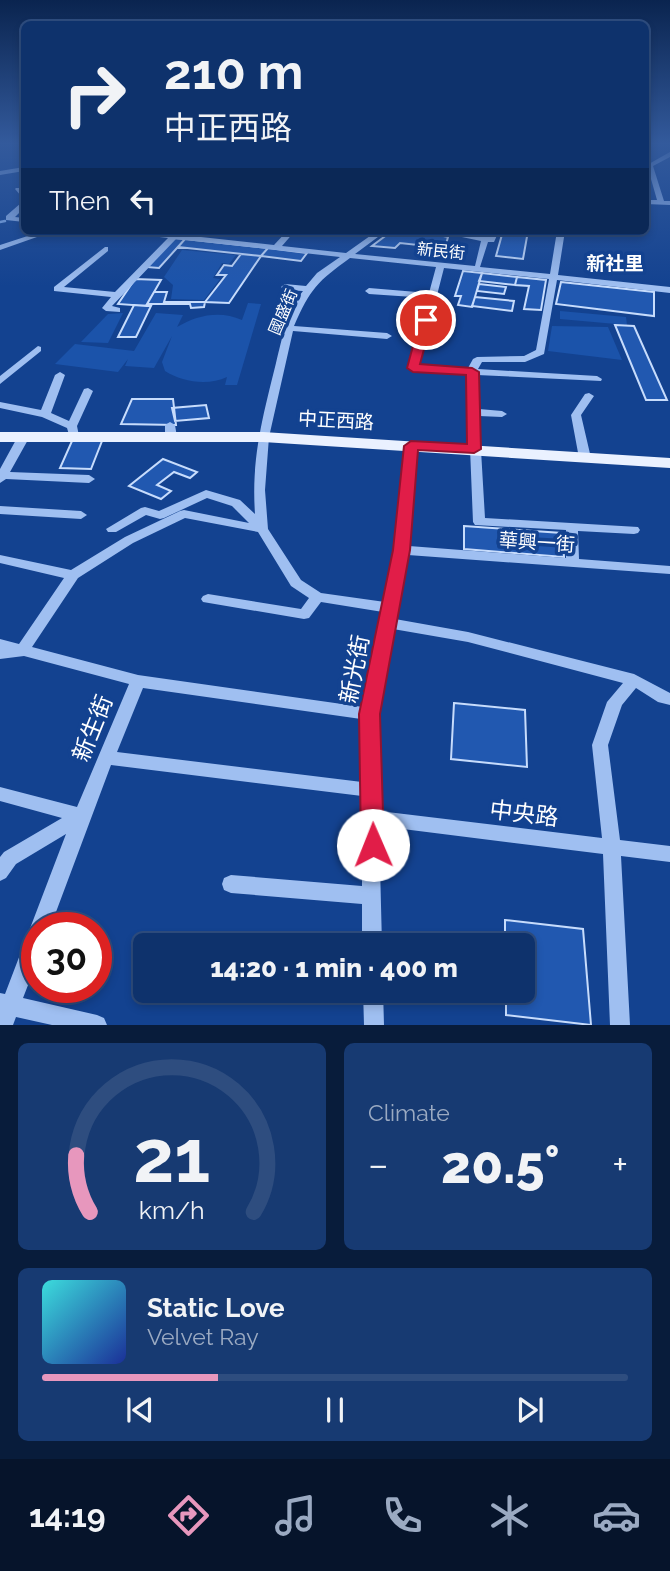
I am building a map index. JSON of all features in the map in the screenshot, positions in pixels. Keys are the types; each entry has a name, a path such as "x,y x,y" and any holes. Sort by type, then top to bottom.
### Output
{"main road":[{"name":"中正西路","path":"0,437 23,438 73,431 170,431 670,463"}],"street":[{"path":"649,193 657,192 666,202"},
{"path":"21,208 9,218 21,220"},
{"path":"2,245 36,235"},
{"name":"新民街","path":"157,235 670,291"},
{"path":"227,242 233,235"},
{"path":"276,247 287,235"},
{"name":"國盛街","path":"262,529 259,490 263,437 290,328 309,289 320,275 377,235"},
{"path":"455,235 468,238 483,235 478,265"},
{"path":"560,235 541,352 525,359 480,359 472,372 474,449 480,522 634,530"},
{"path":"117,310 106,308 173,237"},
{"path":"105,249 57,289 117,295"},
{"path":"441,265 413,368 597,379"},
{"path":"285,287 309,289"},
{"path":"369,291 433,296"},
{"path":"290,328 387,336"},
{"path":"0,381 38,349"},
{"path":"45,414 60,374"},
{"path":"0,405 45,414 73,431 88,391"},
{"path":"585,458 576,415 589,396"},
{"path":"473,412 502,414"},
{"path":"23,438 1,477 89,479"},
{"name":"新光街","path":"372,933 373,818 369,714 402,550 411,446"},
{"path":"112,529 145,511 160,515 206,494 236,503 262,529 296,583 318,597 634,680 663,698 670,699"},
{"path":"0,510 81,515"},
{"path":"0,654 22,651 73,575 130,540 184,514 262,529"},
{"path":"572,527 573,563"},
{"name":"華興一街","path":"402,550 670,570"},
{"path":"0,559 73,575"},
{"path":"208,599 304,614 318,597"},
{"name":"新生街","path":"0,645 138,681 46,912"},
{"path":"620,1025 612,849 600,745 615,702 634,680"},
{"path":"138,681 369,714"},
{"path":"107,758 370,790"},
{"path":"0,794 82,816"},
{"path":"3,862 82,816"},
{"name":"中央路","path":"373,818 670,854"},
{"path":"231,884 372,896"},
{"path":"3,1025 5,1004 21,970"},
{"path":"373,1003 374,1025"},
{"path":"5,1004 97,1025"}],"shaded area":[{"path":"182,250 236,255 229,264 222,263 213,278 220,279 204,300 171,299 173,285 164,277"},
{"path":"248,303 261,304 237,385 225,385 227,377 195,382 165,371 162,362 172,336 154,368 125,366 128,359 118,372 55,364 75,344 134,351 156,313 183,315 177,327 192,319 209,315 225,315 242,320"},
{"path":"560,311 626,317 627,325 560,319"},
{"path":"123,313 108,343 81,342 108,314"},
{"path":"552,326 608,327 622,360 548,351"}],"building":[{"path":"387,235 448,237 445,248 400,243 395,248 372,246"},
{"path":"502,235 527,235 523,259 496,256"},
{"path":"172,238 185,239 159,268 146,267"},
{"path":"185,239 268,248 261,256 178,247"},
{"path":"268,248 307,253 301,261 261,256"},
{"path":"241,254 261,256 229,303 205,302 226,275 217,275 224,265 232,266"},
{"path":"463,271 482,273 472,307 458,305 461,296 455,296"},
{"path":"482,273 517,277 515,285 479,281"},
{"path":"517,277 546,280 541,310 524,309 529,286 515,285"},
{"path":"135,279 161,280 146,306 118,304"},
{"path":"561,282 654,292 654,316 556,304"},
{"path":"479,284 506,287 504,294 477,291"},
{"path":"154,292 167,292 164,302 205,302 204,307 191,308 190,304 147,304"},
{"path":"475,297 514,301 512,311 472,306"},
{"path":"134,305 151,306 136,337 118,337"},
{"path":"615,325 634,326 667,400 646,400"},
{"path":"132,399 173,399 176,425 121,424"},
{"path":"206,405 209,418 175,421 172,408"},
{"path":"72,441 102,441 91,469 60,468"},
{"path":"163,459 197,472 190,478 174,472 157,485 171,491 161,499 129,486"},
{"path":"464,526 562,533 564,557 464,549"},
{"path":"454,703 525,710 527,767 451,759"},
{"path":"505,920 583,929 591,1025 506,1015 506,1003 535,1003 535,933 505,933"}],"waterway":[{"path":"0,222 5,221"}],"district":[{"name":"新社里","path":"615,263"}],"route":[{"path":"373,845 369,714 402,550 411,446 474,449 472,372 413,368 426,320"}]}
